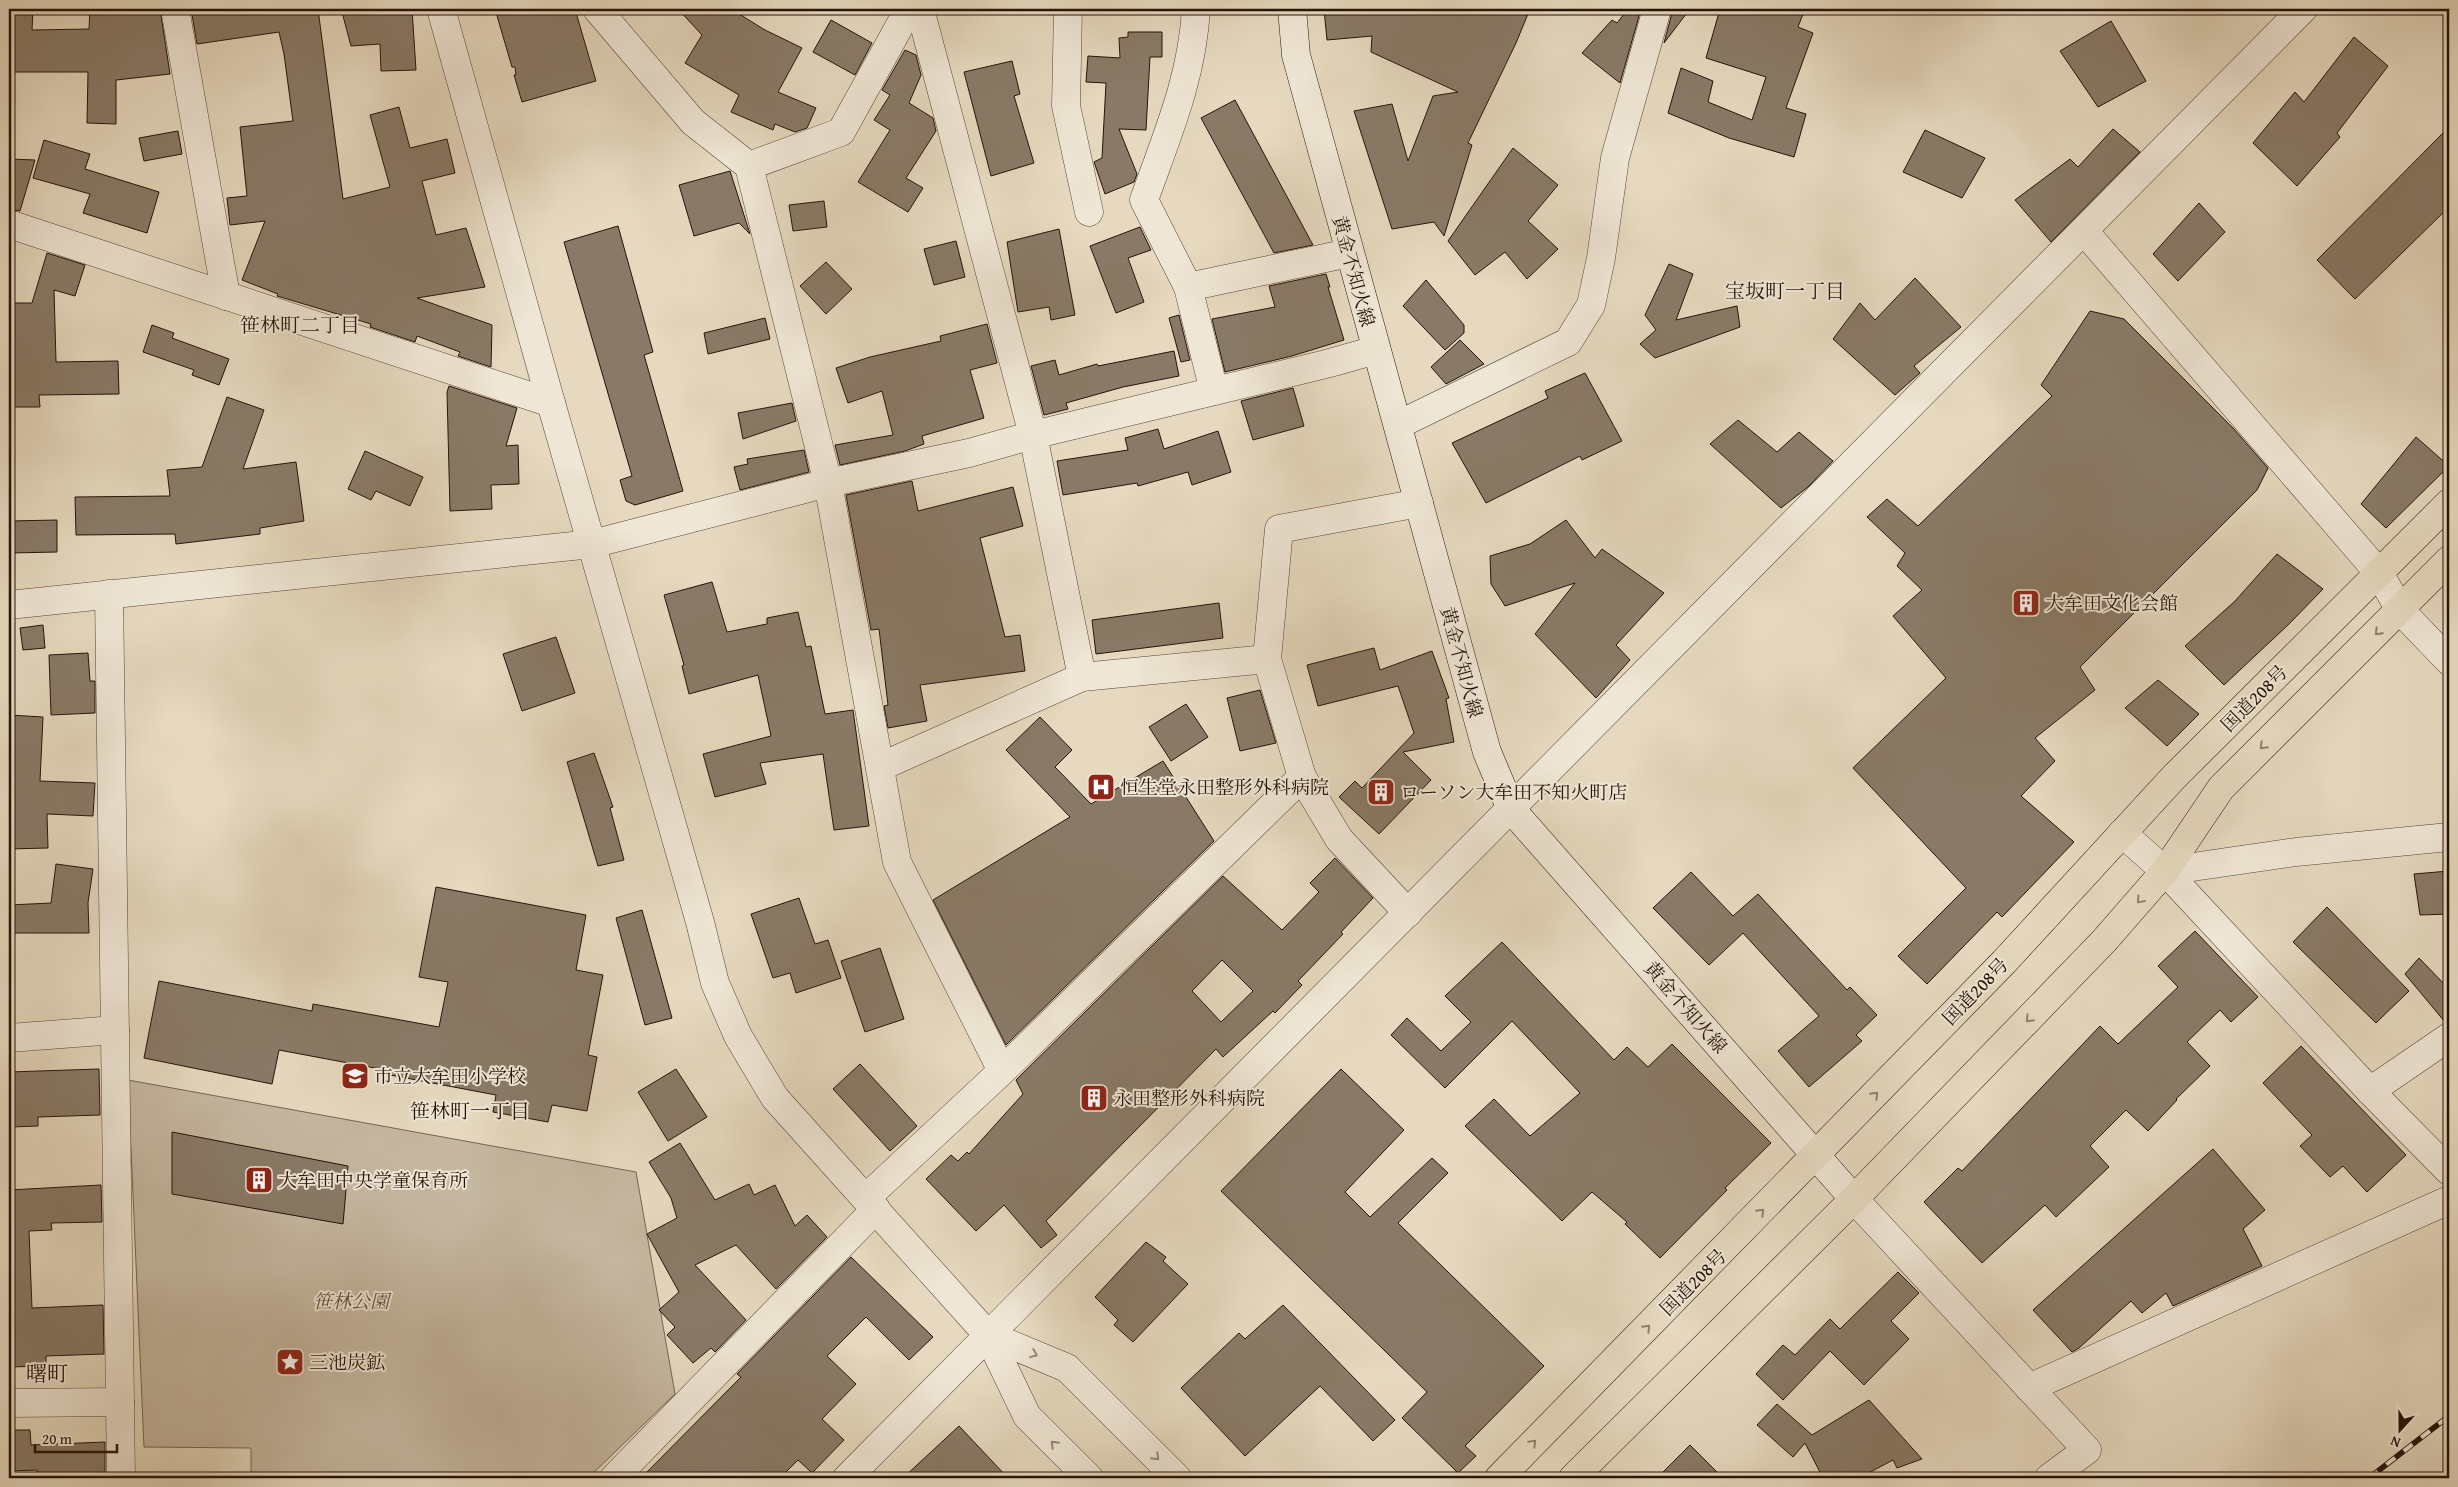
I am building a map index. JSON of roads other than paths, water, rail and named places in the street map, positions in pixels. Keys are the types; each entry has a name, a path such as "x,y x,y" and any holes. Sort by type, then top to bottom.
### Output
{"highway":[{"name":"国道208号","path":"1499,1478 2004,962 2174,777 2449,503"},
{"path":"1573,1478 1854,1199 2104,941 2165,871 2221,788 2449,560"}],"street":[{"path":"175,9 226,296"},
{"path":"441,9 550,403 592,544 716,983 738,1036 775,1098 988,1335 1027,1416 1089,1478"},
{"path":"597,9 693,122 749,166 828,483 897,862 1002,1070"},
{"path":"749,166 841,132 909,9"},
{"path":"920,9 1033,435 1082,677"},
{"path":"1068,9 1066,106 1089,212"},
{"path":"1196,9 1194,44 1183,91 1144,200 1188,287 1214,392"},
{"name":"黄金不知火線","path":"1292,9 1296,55 1349,253 1398,425 1486,752 1511,809 1854,1199 2087,1450 2049,1478"},
{"path":"1398,425 1568,342 1578,328 1591,306 1602,258 1614,158 1657,9"},
{"path":"847,1478 2303,9"},
{"path":"9,224 550,403"},
{"path":"2084,231 2379,573 2400,610 2449,661"},
{"path":"1188,287 1349,253"},
{"path":"9,605 592,544 828,483 969,453 1033,435 1214,392 1376,350"},
{"path":"1408,913 1339,839 1302,777 1267,659 1279,529 1419,503"},
{"path":"109,594 122,1478"},
{"path":"880,767 1082,677 1267,659"},
{"path":"614,1478 871,1204 1002,1070 1302,777"},
{"path":"2122,833 2165,871 2370,1092 2449,1171"},
{"path":"2165,871 2296,852 2449,837"},
{"path":"9,1038 115,1030"},
{"path":"2370,1092 2449,1037"},
{"path":"2029,1388 2449,1200"},
{"path":"988,1335 1067,1368 1177,1478"},
{"path":"9,1403 120,1402"}],"railway":[{"path":"2369,1478 2449,1416"}],"place":[{"name":"大牟田文化会館","path":"2026,603"},
{"name":"恒生堂永田整形外科病院","path":"1101,787"},
{"name":"ローソン大牟田不知火町店","path":"1381,792"},
{"name":"市立大牟田小学校","path":"355,1076"},
{"name":"永田整形外科病院","path":"1094,1098"},
{"name":"大牟田中央学童保育所","path":"259,1180"},
{"name":"三池炭鉱","path":"290,1362"}],"district":[{"name":"宝坂町一丁目","path":"1785,291"},
{"name":"笹林町二丁目","path":"300,325"},
{"name":"笹林町一丁目","path":"470,1111"},
{"name":"曙町","path":"47,1374"}],"park label":[{"name":"笹林公園","path":"351,1301"}]}
